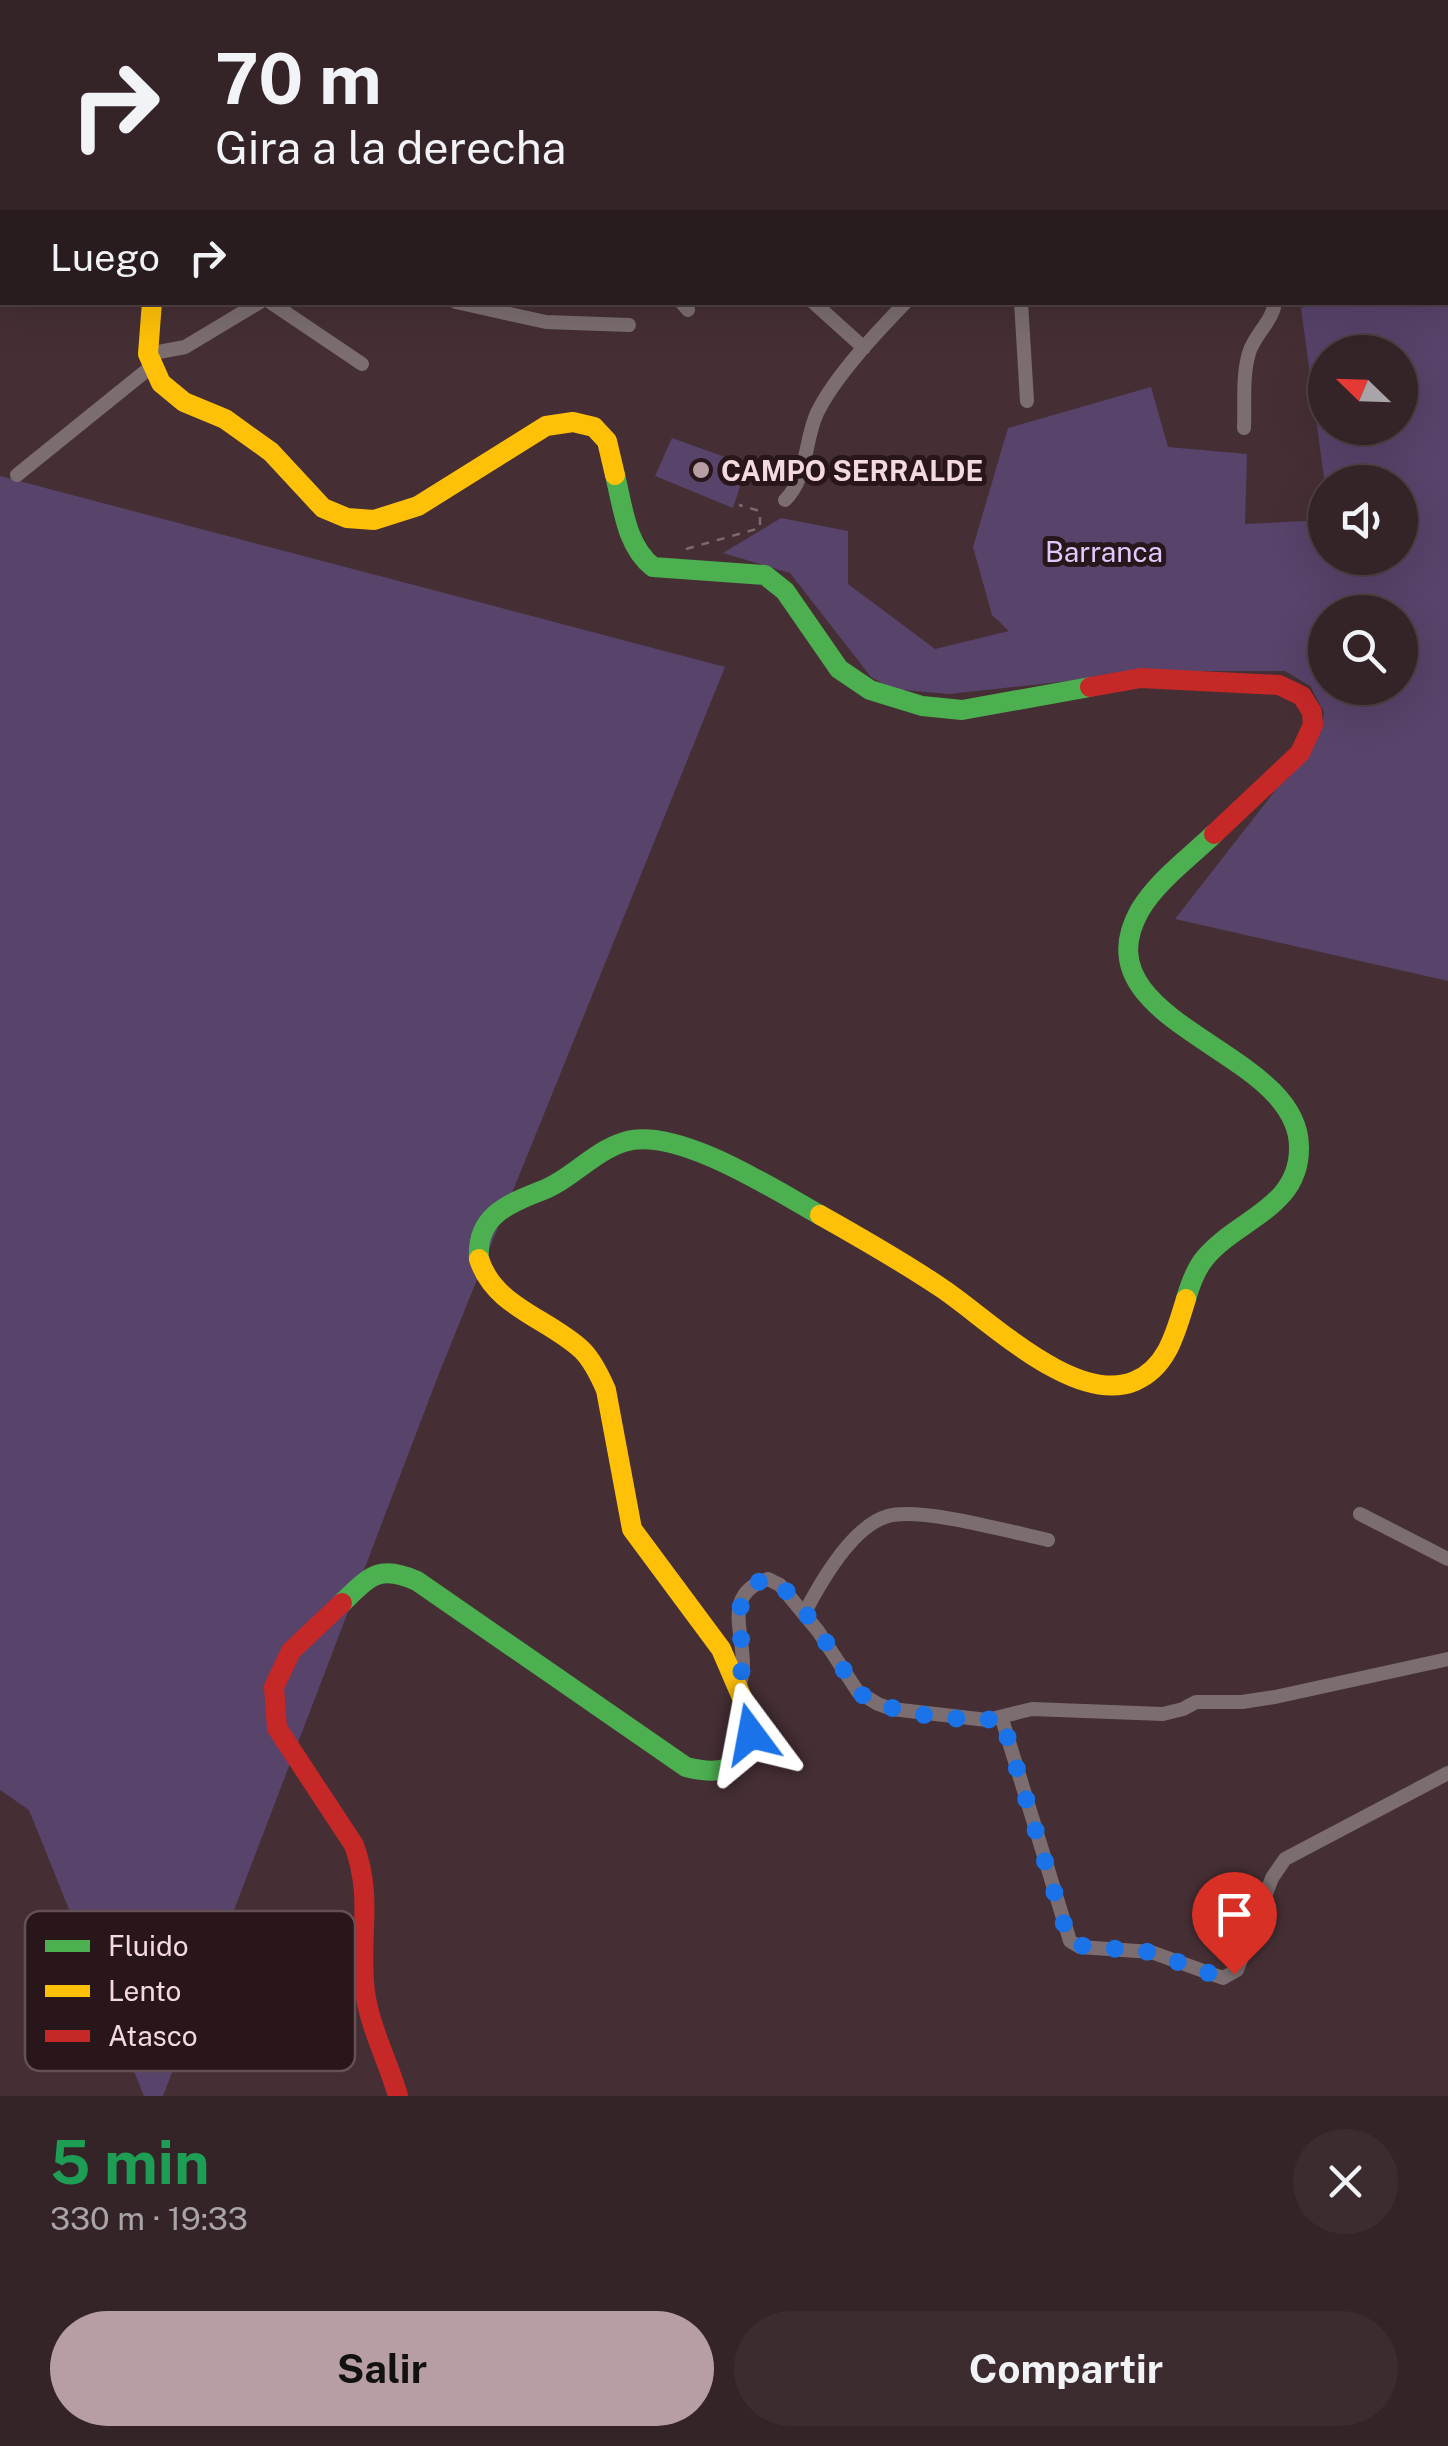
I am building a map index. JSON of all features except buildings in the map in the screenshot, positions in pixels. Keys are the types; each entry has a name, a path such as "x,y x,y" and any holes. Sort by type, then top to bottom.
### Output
{"main road":[{"path":"152,305 150,360 161,383 184,402 225,419 271,452 323,508 346,518 374,520 418,506 546,426 573,422 594,427 607,441 632,542 640,557 653,566 765,574 785,591 839,669 870,690 922,706 962,710 1141,678 1224,680 1278,686 1302,696 1312,712 1312,726 1300,753 1150,894 1137,912 1130,932 1130,966 1151,1002 1276,1094 1295,1124 1301,1151 1297,1175 1273,1206 1217,1245 1199,1266 1174,1336 1152,1371 1141,1380 1116,1386 1101,1384 1052,1366 869,1242 705,1156 656,1140 637,1139 613,1147 556,1186 503,1206 485,1224 478,1260 488,1282 577,1346 598,1371 606,1390 632,1529 721,1649 752,1721 751,1734 732,1767 711,1773 686,1767 418,1580 394,1571 384,1571 364,1582 291,1651 274,1687 277,1728 354,1845 362,1864 368,1900 364,1988 398,2096"}],"street":[{"path":"18,475 150,360 185,347 255,305"},
{"path":"274,305 362,364"},
{"path":"470,305 546,322 629,325"},
{"path":"817,305 864,348"},
{"path":"785,500 798,488 818,411 864,348 903,305"},
{"path":"1021,305 1028,401"},
{"path":"1244,428 1247,356 1275,305"},
{"path":"1360,1514 1448,1560"},
{"path":"804,1614 822,1580 857,1537 892,1515 947,1520 1048,1540"},
{"path":"739,1690 743,1664 738,1618 742,1598 764,1579 774,1580 804,1614 858,1692 892,1709 1002,1719 1032,1709 1162,1714 1183,1710 1196,1702 1274,1697 1448,1659"},
{"path":"1002,1719 1070,1940 1085,1948 1150,1952 1223,1978 1237,1970 1272,1878 1285,1859 1448,1774"}],"path":[{"path":"686,549 760,528 760,512 739,505"}],"green space":[{"name":"Barranca","path":"1308,305 1448,305 1448,981 1175,919 1321,732 1324,712 1320,705 1418,705 1418,595 1308,595 1308,685 1285,671 1160,671 949,694 893,689 871,677 790,573 723,553 781,518 848,531 848,584 935,649 1009,631 992,615 973,547 1008,428 1151,387 1168,447 1247,454 1245,524 1308,521 1308,575 1418,575 1418,465 1322,465 1320,445 1418,445 1418,335 1308,335 1308,360 1301,308"},
{"name":"CAMPO SERRALDE","path":"672,438 747,465 733,508 655,476"},
{"path":"0,476 725,667 440,1371 234,1911 70,1911 29,1810 0,1790"},
{"path":"134,2071 173,2071 163,2096 144,2096"}],"traffic: fast":[{"path":"615,475 631,537 653,567 765,575 785,591 839,669 870,690 922,706 962,710 1090,687"},
{"path":"1186,1299 1205,1258 1278,1199 1289,1185 1297,1168 1299,1147 1290,1113 1265,1084 1162,1009 1137,982 1128,949 1147,899 1214,834"},
{"path":"479,1259 482,1233 504,1208 550,1187 612,1147 645,1139 697,1151 752,1176 820,1215"},
{"path":"342,1603 376,1575 393,1573 417,1581 686,1767 708,1771 726,1768 741,1758 749,1736"}],"traffic: slow":[{"path":"152,305 148,354 161,383 184,402 225,419 271,452 323,508 347,518 374,520 418,506 546,426 573,422 594,427 607,441 615,475"},
{"path":"820,1215 940,1287 1032,1355 1086,1381 1111,1386 1146,1375 1169,1347 1186,1299"},
{"path":"479,1259 497,1289 568,1339 596,1369 606,1390 632,1529 721,1649 752,1721 749,1736"}],"traffic: jam":[{"path":"1090,687 1141,678 1279,685 1302,696 1312,712 1313,725 1300,753 1214,834"},
{"path":"342,1603 291,1651 274,1687 277,1728 354,1845 363,1884 365,1992 398,2096"}],"place":[{"name":"CAMPO SERRALDE","path":"701,470"}],"route":[{"path":"751,1734 752,1721 739,1690 743,1664 739,1607 748,1590 768,1578 780,1585 804,1614 858,1692 867,1698 892,1709 1002,1719 1067,1934 1075,1945 1138,1949 1223,1978 1234,1974"}]}
